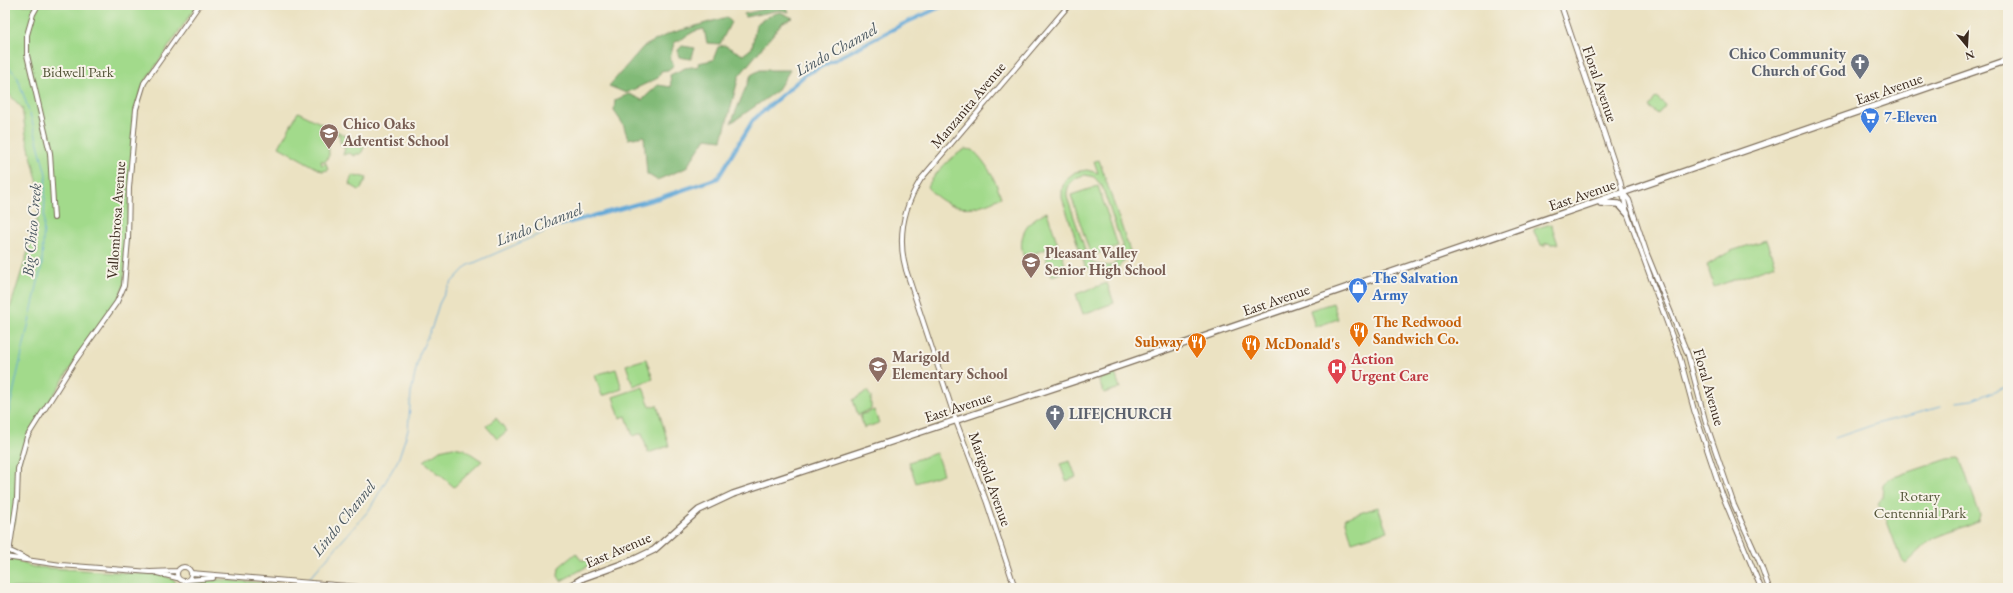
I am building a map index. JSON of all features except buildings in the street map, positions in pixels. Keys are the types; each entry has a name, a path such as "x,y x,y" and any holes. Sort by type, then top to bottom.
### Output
{"main road":[{"name":"East Avenue","path":"567,588 583,578 633,560 654,550 694,514 720,498 896,439 956,421 1624,194 2008,60"},
{"path":"1597,203 1619,204 1627,213"}],"street":[{"path":"38,5 33,14 27,35 27,55 50,153 54,218"},
{"name":"Vallombrosa Avenue","path":"10,551 18,469 27,437 75,361 117,302 124,286 128,239 129,188 136,108 144,83 199,5"},
{"name":"Manzanita Avenue","path":"912,286 902,258 901,230 908,203 920,179 1069,5"},
{"name":"Floral Avenue","path":"1561,5 1624,194 1627,213 1680,358 1694,410 1722,494 1761,588"},
{"name":"Floral Avenue","path":"1624,194 1629,200 1654,271 1682,338 1710,434 1736,510 1760,562 1769,588"},
{"name":"Marigold Avenue","path":"912,286 956,421 989,510 1015,588"},
{"name":"Vallombrosa Avenue","path":"5,539 14,522"},
{"path":"5,542 10,546"},
{"path":"36,563 10,551 5,557 36,563 150,572 177,571 180,568 185,567 190,573 222,577 282,580 371,588"},
{"path":"177,571 177,578"},
{"path":"150,572 177,578 183,581 222,577"},
{"path":"188,580 190,573"}],"green space":[{"name":"Bidwell Park","path":"5,5 197,5 144,83 136,109 124,286 117,302 75,361 27,437 18,469 15,522 6,543 5,324 30,245 36,233 39,188 26,135 22,108 5,90"},
{"path":"780,5 786,5 789,12 780,10 745,17 744,14"},
{"path":"780,12 793,18 783,22 739,76 722,140 706,138 686,168 657,180 647,174 644,136 628,139 623,124 614,111 615,100 629,94 642,100 658,85 671,87 670,75 685,68 699,66 698,63 713,60 718,47 724,45 743,55 752,48 756,24 769,16"},
{"path":"727,17 731,22 720,44 707,43 704,29 695,31 674,43 670,58 674,65 668,70 661,71 658,78 626,93 609,86 643,47 668,34"},
{"path":"682,46 695,48 691,59 679,57 678,50"},
{"path":"760,70 790,70 777,91 731,123 751,75"},
{"path":"1656,97 1666,105 1658,114 1649,107"},
{"path":"298,112 365,145 361,154 356,154 355,156 349,153 343,155 345,148 341,145 339,134 328,136 329,155 326,161 321,161 322,165 326,163 328,170 322,171 279,147"},
{"path":"965,149 973,150 987,166 1001,197 991,202 971,207 953,206 944,202 927,187 943,166"},
{"path":"1099,160 1131,254 1127,259 1126,257 1115,269 1106,272 1101,272 1091,268 1086,269 1062,198 1062,189 1065,180 1075,172 1087,170 1098,173 1094,161","holes":["1085,175 1094,177 1102,186 1122,245 1120,258 1109,266 1095,264 1088,258 1067,197 1071,182"]},
{"path":"352,175 367,178 361,189 359,190 349,184"},
{"path":"1098,186 1118,246 1091,256 1071,195"},
{"path":"1047,212 1058,245 1024,257 1022,243 1025,230 1034,219"},
{"path":"1551,224 1558,244 1549,243 1544,244 1545,246 1541,245 1534,233 1534,229"},
{"path":"1766,240 1775,265 1714,287 1707,265 1731,251"},
{"path":"1061,252 1067,271 1052,276 1045,257"},
{"path":"1107,283 1114,303 1083,314 1076,294"},
{"path":"1333,303 1338,319 1315,327 1310,310"},
{"path":"646,359 653,379 633,386 626,365"},
{"path":"616,369 622,389 602,396 595,375"},
{"path":"1115,373 1120,388 1104,393 1099,382 1100,379"},
{"path":"643,387 650,407 657,405 669,446 648,453 642,433 633,436 626,416 620,418 613,397"},
{"path":"867,391 871,397 871,409 858,415 853,400"},
{"path":"874,410 879,423 864,428 860,415"},
{"path":"496,418 507,431 497,439 486,426"},
{"path":"453,447 464,449 482,461 454,487 424,461 440,450"},
{"path":"936,453 943,474 916,483 909,462"},
{"name":"Rotary Centennial Park","path":"1960,458 1980,515 1978,521 1932,539 1906,564 1901,560 1883,510 1878,505 1882,498 1883,484 1888,479 1948,459"},
{"path":"1070,461 1076,477 1066,481 1060,464"},
{"path":"1378,507 1387,531 1352,542 1345,518"},
{"path":"10,551 20,562 33,567 164,575 175,581 178,588 5,588 5,557"},
{"path":"576,553 581,560 610,560 588,566 561,581 558,576 559,567"},
{"path":"211,579 329,588 186,588 194,582"}],"waterway":[{"name":"Lindo Channel","path":"560,225 659,198 718,178 753,120 805,75 903,24 945,5"},
{"name":"Big Chico Creek","path":"5,63 17,76 31,117 46,174 42,264 5,429"},
{"name":"Lindo Channel","path":"306,582 369,510 398,460 408,430 411,393 419,355 432,327 439,304 449,285 467,266 560,225"},
{"path":"1955,402 1972,400 2008,386"},
{"path":"1835,438 1876,424 1941,407"},
{"name":"Lindo Channel","path":"300,588 304,584"}],"place":[{"name":"Chico Community Church of God","path":"1860,80"},
{"name":"7-Eleven","path":"1870,134"},
{"name":"Chico Oaks Adventist School","path":"329,150"},
{"name":"Pleasant Valley Senior High School","path":"1031,279"},
{"name":"The Salvation Army","path":"1358,304"},
{"name":"The Redwood Sandwich Co.","path":"1359,348"},
{"name":"Subway","path":"1197,359"},
{"name":"McDonald's","path":"1251,361"},
{"name":"Marigold Elementary School","path":"878,383"},
{"name":"Action Urgent Care","path":"1337,385"},
{"name":"LIFE|CHURCH","path":"1055,431"}]}
